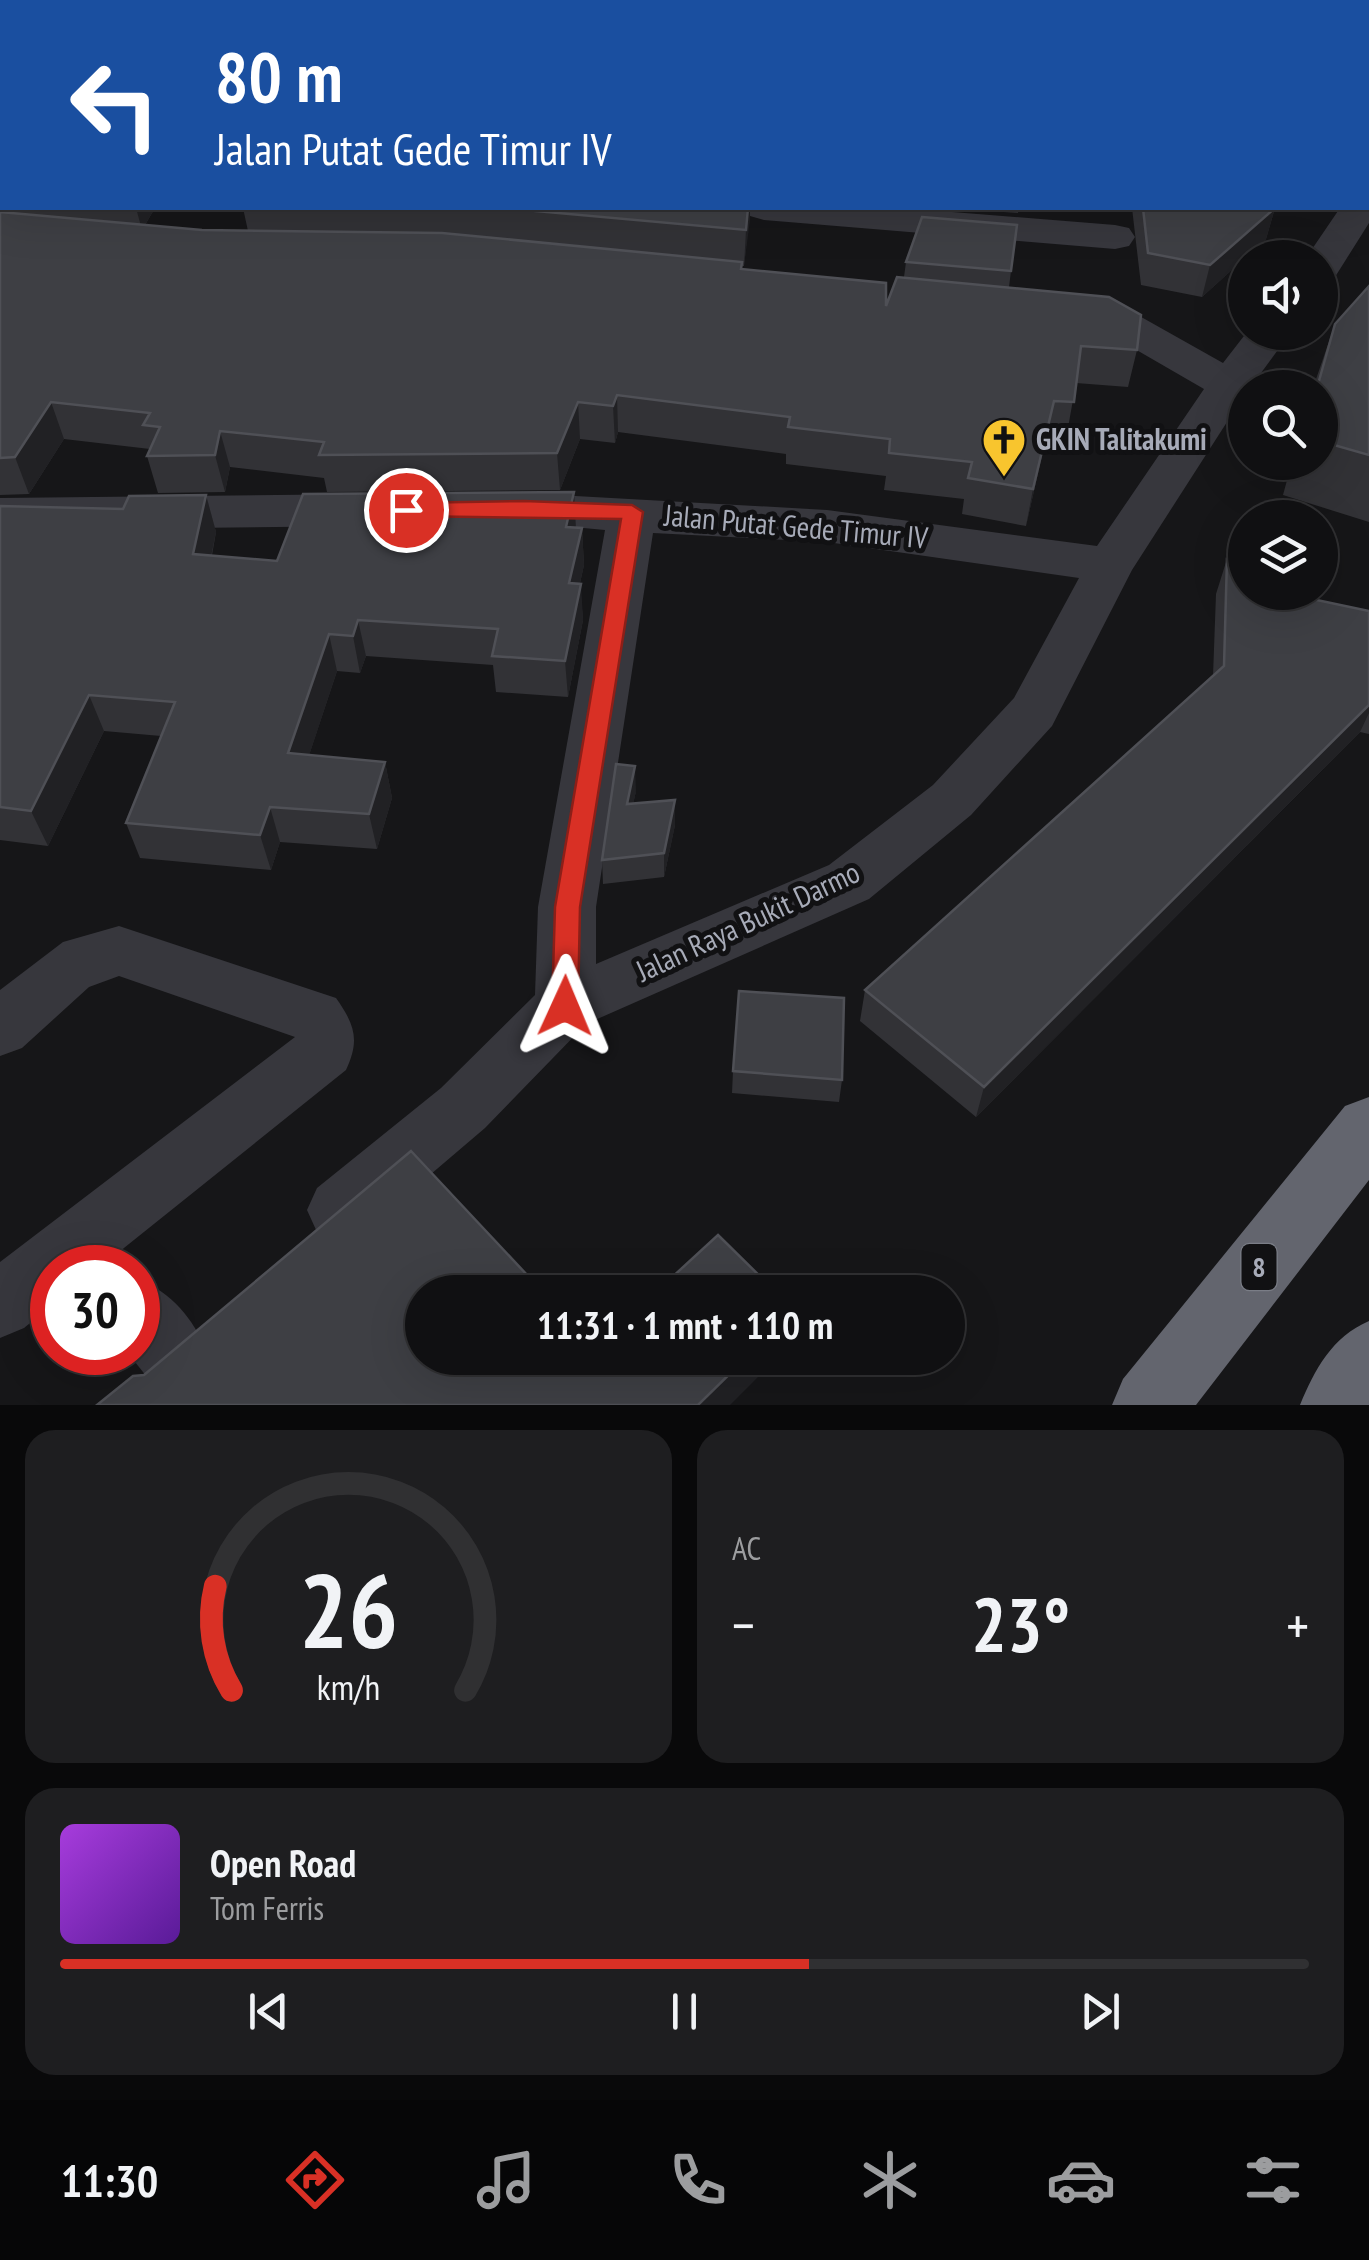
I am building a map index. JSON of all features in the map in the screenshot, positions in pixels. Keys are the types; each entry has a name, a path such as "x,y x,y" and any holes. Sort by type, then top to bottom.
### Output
{"highway":[{"name":"8","path":"1148,1405 1369,1128"},
{"path":"1336,1405 1369,1358"}],"street":[{"path":"814,210 1113,222 1124,312 1112,318"},
{"path":"1338,240 1358,210"},
{"path":"1034,310 1112,318 1228,384"},
{"name":"Jalan Raya Bukit Darmo","path":"1241,370 1256,350"},
{"name":"Jalan Raya Bukit Darmo","path":"294,1249 463,1108 565,1006 849,882 952,800 1033,712 1110,564 1228,388"},
{"name":"Jalan Putat Gede Timur IV","path":"465,508 632,512 827,526 1110,564"},
{"path":"0,514 406,510"},
{"path":"565,1006 567,907 632,512"},
{"path":"0,1030 74,962 96,952 119,950 314,1017 326,1034 324,1052 99,1245"},
{"path":"0,1304 30,1287"}],"building":[{"path":"524,210 748,210 746,230"},
{"path":"1143,210 1273,210 1239,240 1228,240 1228,249 1210,265 1148,253"},
{"path":"0,212 202,230 442,233 742,262 741,269 886,283 886,306 897,277 1109,297 1141,315 1137,350 1081,346 1074,402 1054,401 1033,489 968,478 972,462 889,453 890,439 788,427 790,417 617,395 613,406 578,402 557,453 319,455 324,442 220,431 215,455 147,456 160,427 143,425 150,413 51,402 15,457 0,458"},
{"path":"922,217 1017,225 1011,271 906,262"},
{"path":"1369,286 1369,455 1338,446 1338,370 1322,370 1328,350 1338,350 1338,321"},
{"path":"574,492 566,527 582,528 569,583 581,584 565,661 492,656 498,629 358,620 353,636 329,634 288,753 385,762 369,814 270,807 260,835 126,823 175,702 89,695 31,811 0,807 0,506 123,509 129,496 206,495 193,554 277,561 303,494"},
{"path":"1227,559 1228,610 1338,610 1338,604 1369,611 1369,705 984,1087 865,990 1224,666"},
{"path":"616,764 635,766 627,804 675,800 664,853 602,860"},
{"path":"739,991 844,998 842,1080 733,1071"},
{"path":"411,1151 527,1275 405,1275 405,1375 729,1375 698,1405 97,1405 133,1376 160,1375 160,1362"},
{"path":"718,1235 759,1275 674,1275"}],"place":[{"name":"GKIN Talitakumi","path":"1004,478"}],"route":[{"path":"406,510 524,508 632,512 567,907 565,1006"}]}
